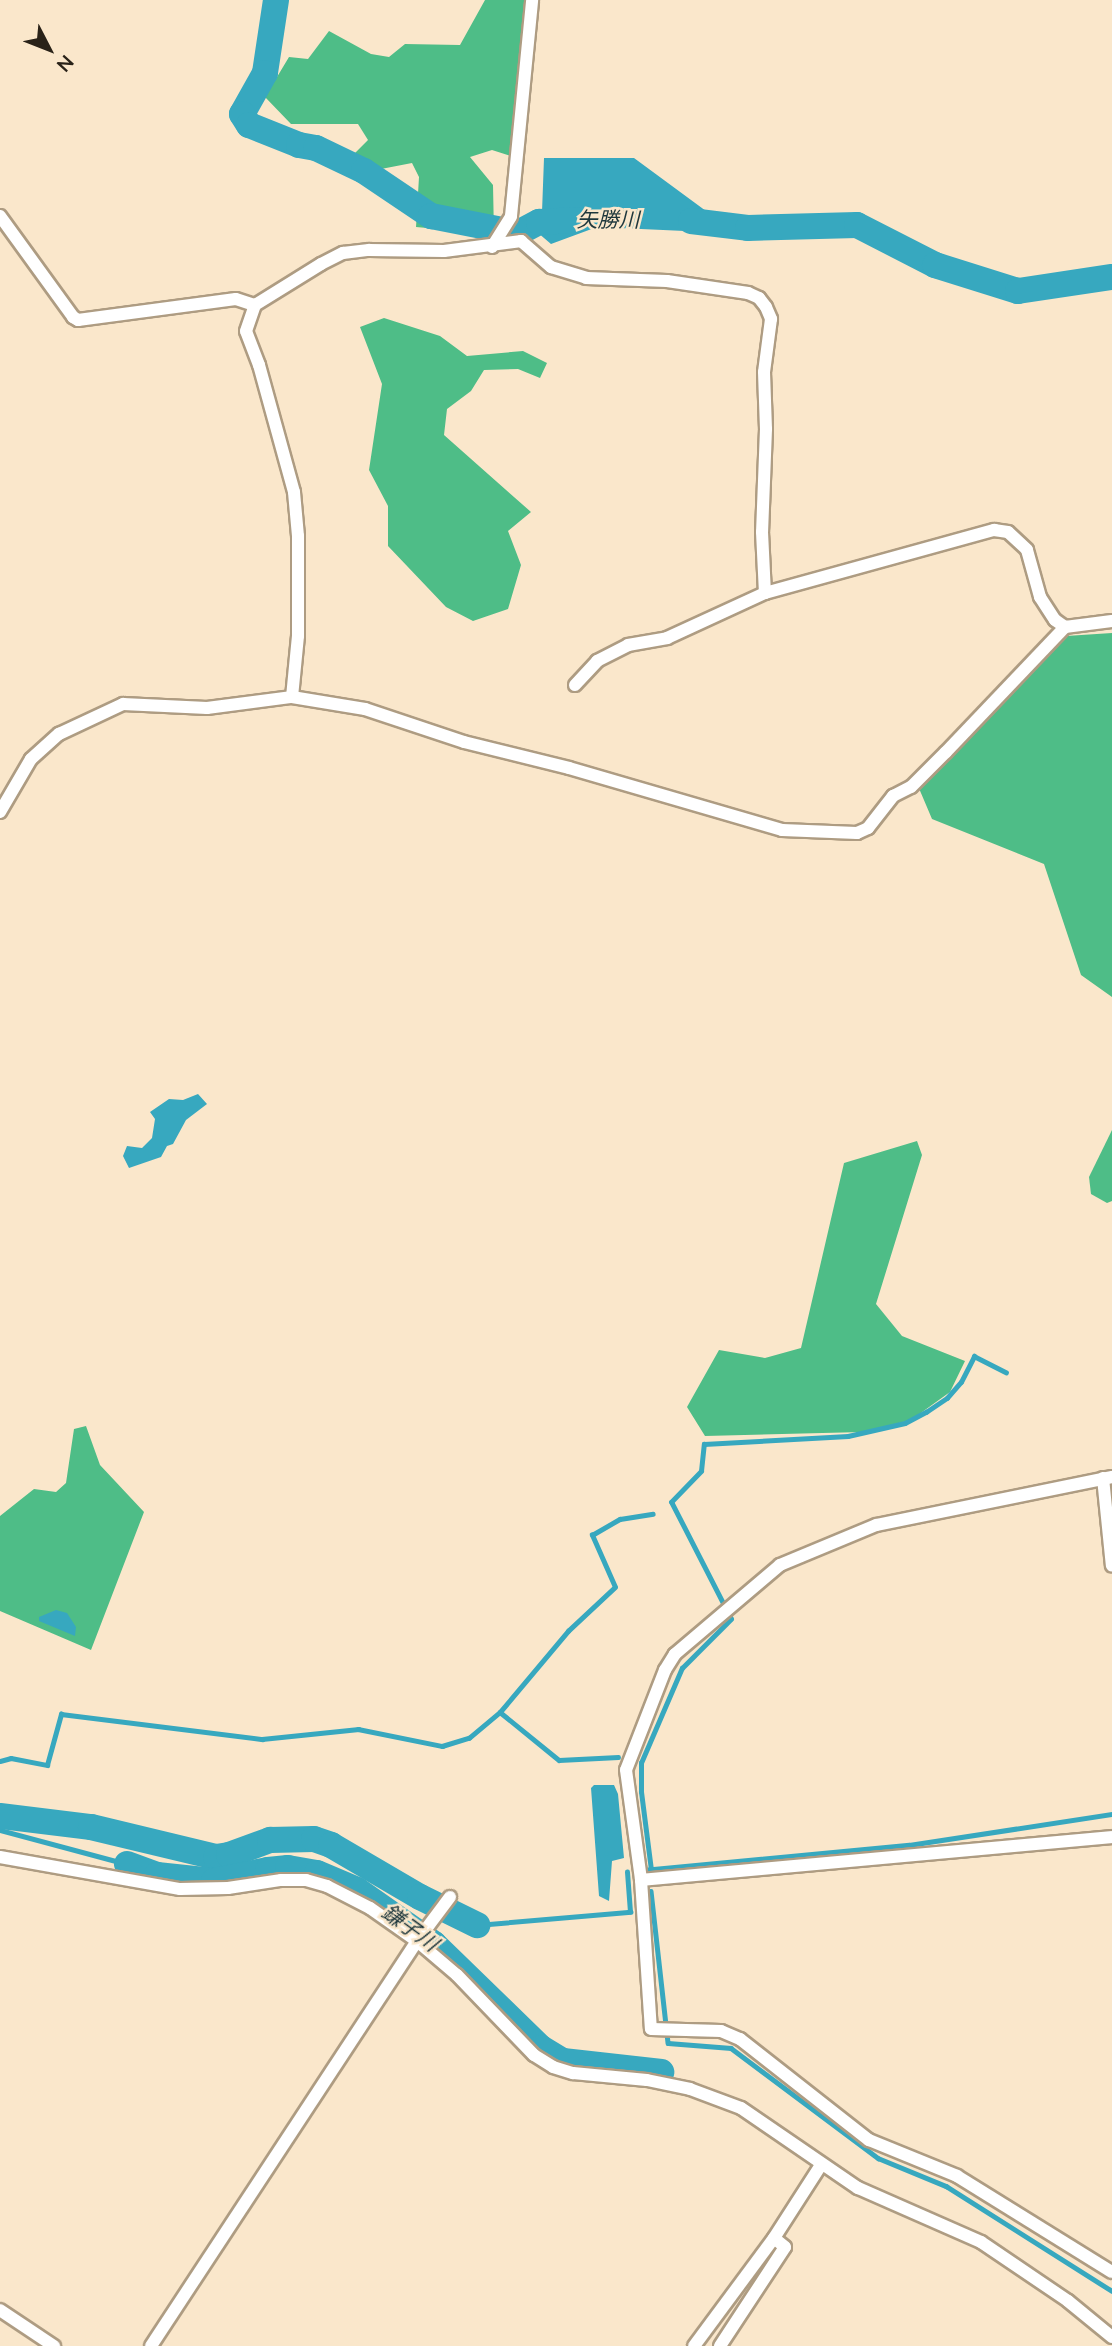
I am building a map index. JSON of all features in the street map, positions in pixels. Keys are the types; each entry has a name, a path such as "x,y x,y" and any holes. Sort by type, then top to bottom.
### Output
{"street":[{"path":"492,247 511,216 532,0"},
{"path":"0,216 73,317 78,320 236,299 255,305"},
{"path":"292,697 298,636 298,536 294,492 259,365 246,331 255,305 321,264 343,254 369,250 444,251 492,247 521,241 551,267 586,278 667,281 735,291 759,298 771,319 764,372 766,429 762,532 765,593"},
{"path":"575,685 597,661 628,645 667,638 765,593 994,530 1008,532 1027,550 1040,597 1055,620 1065,627"},
{"path":"0,812 31,759 59,734 123,704 207,708 292,697 365,709 464,742 569,768 782,830 857,833 868,828 893,796 911,787 1065,627 1112,621"},
{"path":"1112,1566 1107,1478 876,1525 786,1562 675,1654 665,1670 626,1770 641,1880 651,2029 721,2031 740,2039 869,2140 957,2176 1112,2273"},
{"path":"641,1880 1112,1837"},
{"path":"0,1857 180,1889 306,1880 370,1908 417,1941 457,1975 534,2055 553,2067 597,2077 647,2080 709,2096 741,2108 772,2127 821,2165 896,2207 946,2224 981,2242 1068,2301 1112,2337"},
{"path":"151,2346 417,1941 450,1897"},
{"path":"694,2346 774,2238 821,2165"},
{"path":"720,2346 785,2247 774,2238"},
{"path":"0,2310 54,2346"}],"green space":[{"path":"485,0 525,0 511,156 492,150 470,157 493,185 494,234 416,227 419,177 412,163 381,169 353,155 368,140 358,124 291,124 265,97 289,57 308,59 329,31 371,54 389,57 405,44 460,45"},
{"path":"384,318 440,336 467,356 523,351 547,363 540,378 518,369 484,370 471,391 447,409 444,435 531,512 508,531 521,565 508,609 473,621 446,607 388,546 388,506 369,470 382,384 360,327"},
{"path":"1112,633 1112,997 1081,975 1044,864 932,819 918,786 1066,636"},
{"path":"1112,1130 1112,1201 1107,1203 1091,1194 1089,1177"},
{"path":"917,1141 922,1155 876,1304 902,1336 965,1361 950,1392 911,1420 863,1432 705,1436 687,1407 719,1350 765,1358 801,1348 844,1163"},
{"path":"86,1426 100,1465 144,1512 91,1650 0,1611 0,1516 34,1489 56,1492 66,1483 74,1429"}],"water":[{"path":"544,158 634,158 725,225 729,233 597,227 551,244 537,232 542,212"},
{"path":"198,1094 207,1104 186,1120 173,1144 167,1146 161,1157 129,1168 123,1156 127,1146 142,1148 152,1138 155,1119 150,1112 169,1099 183,1100"},
{"path":"56,1610 67,1613 76,1627 75,1636 39,1621 39,1617"},
{"path":"594,1785 614,1785 618,1794 624,1858 612,1861 609,1901 599,1896 591,1788"}],"waterway":[{"name":"矢勝川","path":"276,0 265,73 242,114 249,125 299,145 316,148 364,171 431,216 518,233 539,222 575,220"},
{"name":"矢勝川","path":"691,221 748,228 857,225 935,265 1018,291 1112,277"},
{"path":"651,1870 641,1792 641,1763 682,1668 731,1619 671,1502 701,1471 704,1444 848,1436 905,1423 947,1398 961,1382 974,1356 1006,1372"},
{"path":"500,1712 568,1631 615,1587 592,1535 620,1519 653,1514"},
{"path":"0,1761 11,1758 47,1765 61,1714 262,1739 358,1729 442,1746 469,1738 500,1712 559,1760 618,1757"},
{"path":"643,1870 909,1845 1112,1814"},
{"name":"鎌子川","path":"0,1816 91,1827 216,1857 270,1840 314,1839 331,1845 420,1897 477,1925"},
{"path":"0,1830 127,1864"},
{"name":"鎌子川","path":"127,1864 157,1875 214,1881 288,1868 317,1873 357,1890 434,1944 541,2048 563,2061 661,2072"},
{"path":"477,1925 630,1912 627,1872"},
{"path":"651,1891 668,2043 731,2048 878,2158 946,2186 1112,2291"}]}
